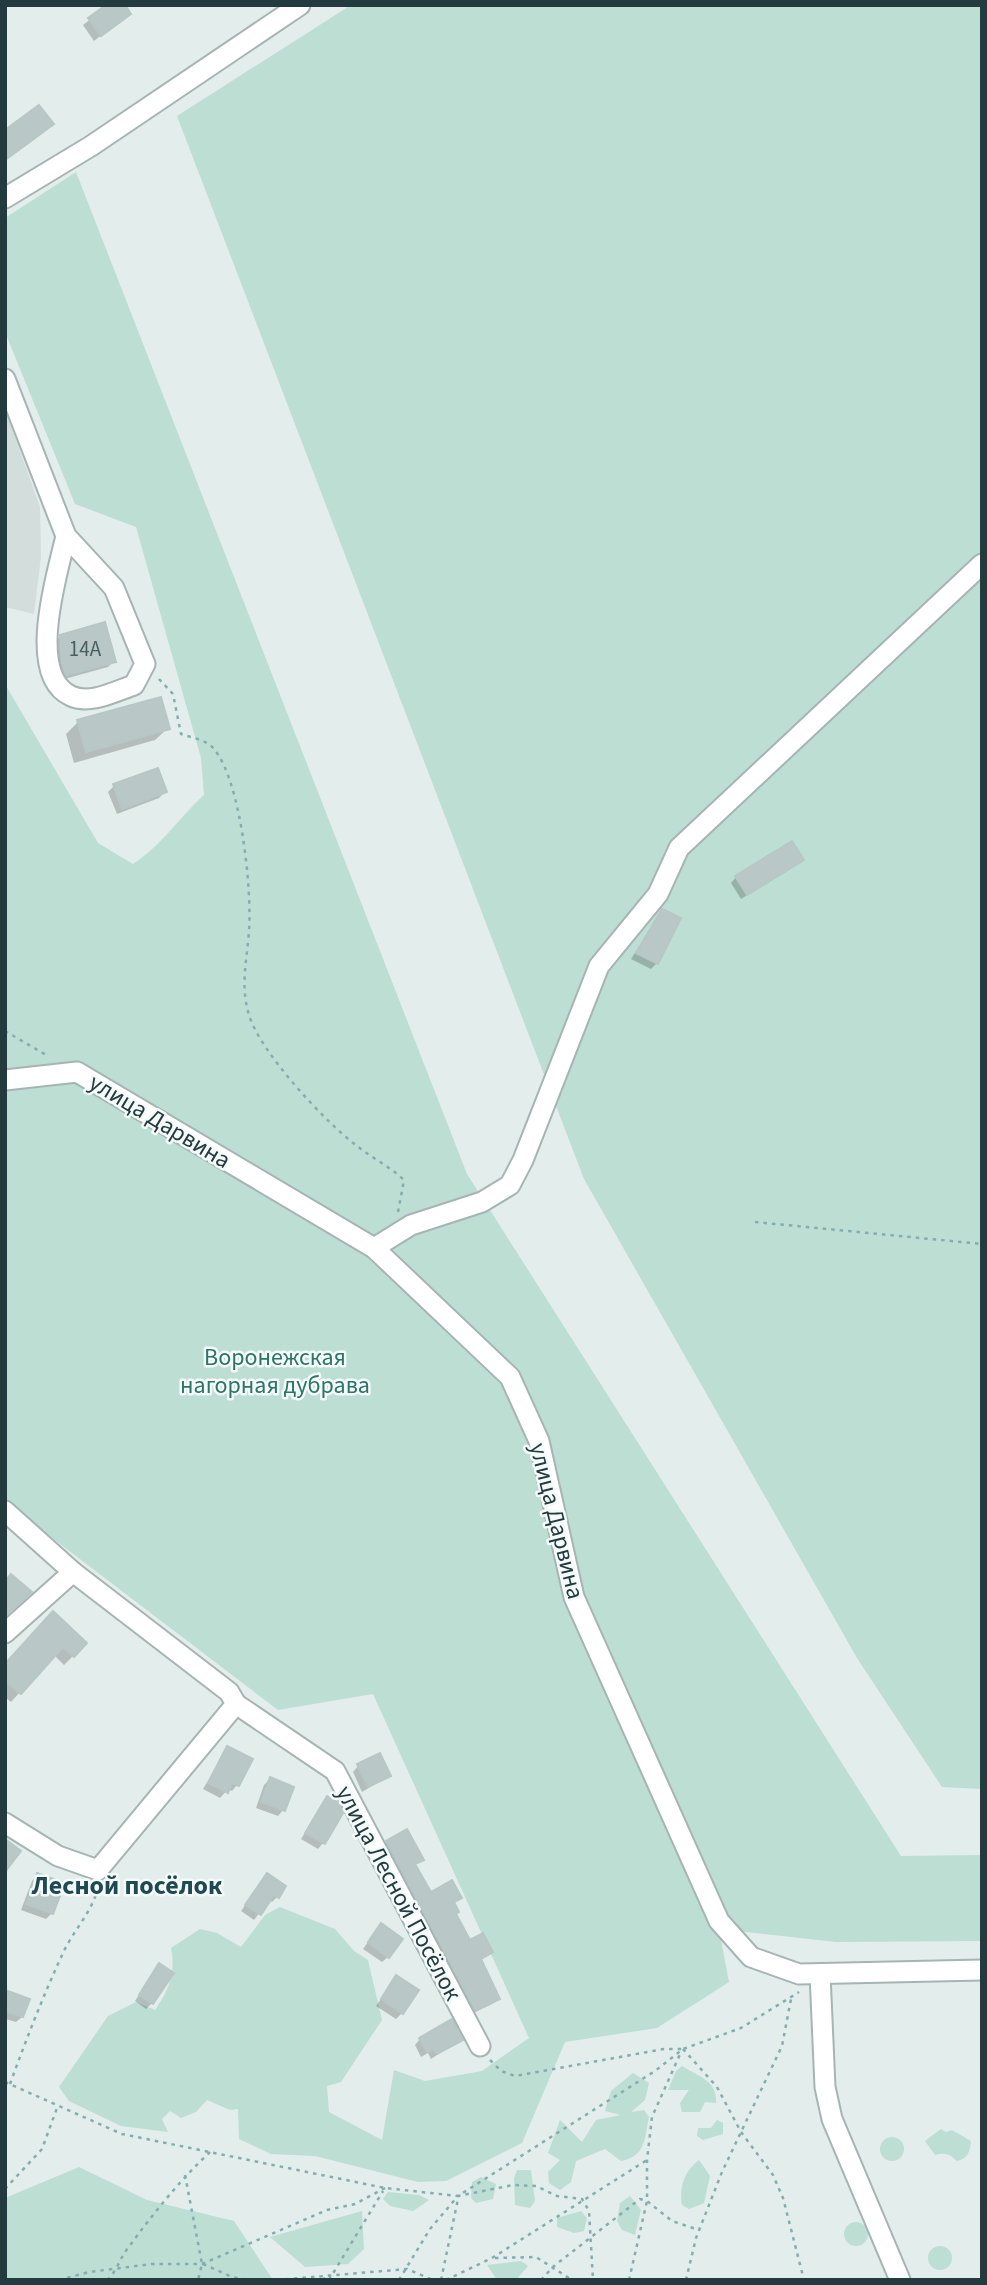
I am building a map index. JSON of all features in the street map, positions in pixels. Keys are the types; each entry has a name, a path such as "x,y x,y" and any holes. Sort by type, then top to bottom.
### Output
{"street":[{"path":"5,198 91,146 300,5"},
{"path":"5,379 66,536 114,588 145,664 134,685 93,698 71,696 56,683 46,651 48,614 66,536"},
{"path":"374,1248 411,1226 482,1202 510,1185 523,1160 599,966 658,894 679,848 982,564"},
{"name":"улица Дарвина","path":"5,1080 77,1072 374,1248 510,1377 539,1441 574,1597 719,1921 751,1957 799,1973 982,1970"},
{"name":"улица Лесной Посёлок","path":"5,1511 73,1572 229,1692 236,1704 335,1771 480,2046"},
{"path":"5,1633 73,1572"},
{"path":"5,1822 58,1856 97,1870 236,1704"},
{"path":"820,1974 825,2087 832,2119 900,2280"}],"path":[{"path":"145,664 173,694 181,734 209,743 217,752 232,782 249,876 249,930 243,977 249,1017 298,1090 358,1147 387,1164 404,1180 397,1217"},
{"path":"5,1031 77,1072"},
{"path":"755,1222 982,1244"},
{"path":"10,2084 30,2028 64,1951 96,1896 97,1870"},
{"path":"399,2280 430,2229 458,2196 655,2071 683,2049 741,2028 791,1999 820,1974"},
{"path":"686,2280 699,2230 782,2046 791,1999"},
{"path":"480,2046 501,2071 515,2076 664,2049 683,2049 717,2087 741,2132 773,2175 783,2198 804,2280"},
{"path":"629,2280 647,2201 647,2160 652,2117 683,2049"},
{"path":"5,2082 57,2108 122,2134 250,2158 385,2188 458,2196 513,2185 536,2186 557,2196 582,2199"},
{"path":"5,2189 43,2149 57,2108"},
{"path":"107,2280 118,2269 126,2251 185,2175 210,2152"},
{"path":"446,2280 492,2258 647,2160"},
{"path":"185,2175 202,2264 198,2280"},
{"path":"59,2280 89,2272 152,2264 202,2264 327,2210 355,2204 385,2188"},
{"path":"329,2280 385,2188"},
{"path":"441,2280 458,2196"},
{"path":"582,2199 589,2211 593,2280"},
{"path":"541,2280 554,2266 640,2199 647,2201 672,2221 699,2230"},
{"path":"492,2258 536,2257 554,2266 572,2280"},
{"path":"202,2264 232,2277 249,2280"},
{"path":"277,2280 333,2273 407,2269 433,2280"},
{"path":"322,2280 333,2273"}],"shaded area":[{"path":"5,409 40,507 41,557 34,614 5,607"}],"green space":[{"path":"351,5 982,5 982,1789 942,1787 857,1658 584,1179 177,116"},
{"name":"Воронежская нагорная дубрава","path":"76,172 467,1174 901,1856 982,1855 982,1941 836,1942 719,1929 729,1982 657,2028 565,2042 522,2143 446,2181 418,2182 315,2156 271,2154 239,2139 238,2109 230,2110 207,2100 196,2112 181,2118 170,2111 162,2119 168,2132 121,2126 69,2101 59,2087 108,2016 136,2002 155,2010 170,1981 173,1965 171,1948 200,1929 217,1933 241,1947 265,1915 280,1907 335,1929 354,1951 368,1960 382,2020 341,2082 327,2086 329,2112 382,2140 394,2070 425,2081 482,2071 529,2038 373,1694 278,1710 5,1502 5,684 98,843 133,864 161,840 204,795 201,758 136,527 75,504 5,332 5,218"},
{"path":"682,2066 710,2084 716,2095 716,2103 705,2102 700,2112 682,2112 680,2103 689,2090 668,2090 676,2071"},
{"path":"633,2073 649,2083 645,2100 631,2112 644,2110 649,2117 640,2151 621,2161 605,2149 576,2161 571,2182 560,2190 549,2183 548,2172 560,2160 548,2153 560,2120 582,2142 596,2120 621,2115 605,2111 611,2091"},
{"path":"717,2120 723,2123 723,2134 703,2140 697,2136 698,2128 711,2128"},
{"path":"941,2129 946,2132 952,2130 971,2141 969,2151 961,2160 957,2161 947,2154 935,2155 925,2141"},
{"path":"892,2137 900,2141 904,2149 900,2157 892,2161 884,2157 880,2149 884,2141"},
{"path":"699,2160 710,2176 704,2203 689,2209 682,2205 682,2186 686,2175"},
{"path":"79,2167 147,2200 234,2221 273,2280 5,2280 5,2198"},
{"path":"517,2170 531,2170 535,2201 530,2208 515,2205 514,2178"},
{"path":"481,2177 496,2184 493,2199 476,2203 471,2198 472,2182"},
{"path":"388,2192 419,2195 429,2200 413,2211 390,2206 383,2199"},
{"path":"630,2196 641,2210 635,2235 622,2230 617,2221 620,2203"},
{"path":"362,2211 364,2249 348,2264 305,2267 270,2237"},
{"path":"581,2211 587,2218 584,2231 574,2233 557,2227 557,2218"},
{"path":"856,2222 864,2226 868,2234 864,2242 856,2246 848,2242 844,2234 848,2226"},
{"path":"940,2246 948,2250 952,2258 948,2266 940,2270 932,2266 928,2258 932,2250"},
{"path":"521,2261 528,2266 516,2280 497,2280 487,2265"}],"building":[{"path":"106,5 125,5 131,14 101,36 88,18"},
{"path":"39,105 54,124 5,160 5,130"},
{"path":"105,622 116,662 66,675 62,664 60,635"},
{"path":"161,697 170,729 86,752 77,720"},
{"path":"158,768 167,792 122,809 113,784"},
{"path":"792,841 804,860 747,895 735,876"},
{"path":"662,909 681,918 658,964 636,953"},
{"path":"11,1574 32,1592 5,1616 5,1581"},
{"path":"53,1611 87,1643 74,1657 63,1647 21,1694 5,1680 5,1664"},
{"path":"227,1746 253,1759 239,1786 232,1783 228,1793 208,1783"},
{"path":"380,1753 391,1776 368,1787 357,1764"},
{"path":"270,1777 294,1787 285,1811 261,1802"},
{"path":"327,1796 337,1802 343,1813 325,1844 305,1833"},
{"path":"407,1829 424,1860 415,1864 431,1892 452,1880 462,1898 454,1902 459,1912 456,1914 470,1940 483,1933 493,1952 481,1959 500,1999 475,2011 386,1841"},
{"path":"5,1839 21,1851 5,1872"},
{"path":"37,1873 65,1883 53,1914 26,1904"},
{"path":"267,1873 286,1886 279,1898 274,1895 261,1915 245,1905"},
{"path":"381,1923 403,1939 389,1958 368,1942"},
{"path":"159,1963 174,1973 153,2004 139,1995"},
{"path":"396,1975 419,1990 403,2014 381,1999"},
{"path":"5,1990 30,1999 23,2017 5,2011"},
{"path":"452,2019 463,2040 437,2054 434,2049 427,2052 419,2038"}],"district":[{"name":"Лесной посёлок","path":"127,1885"}]}
